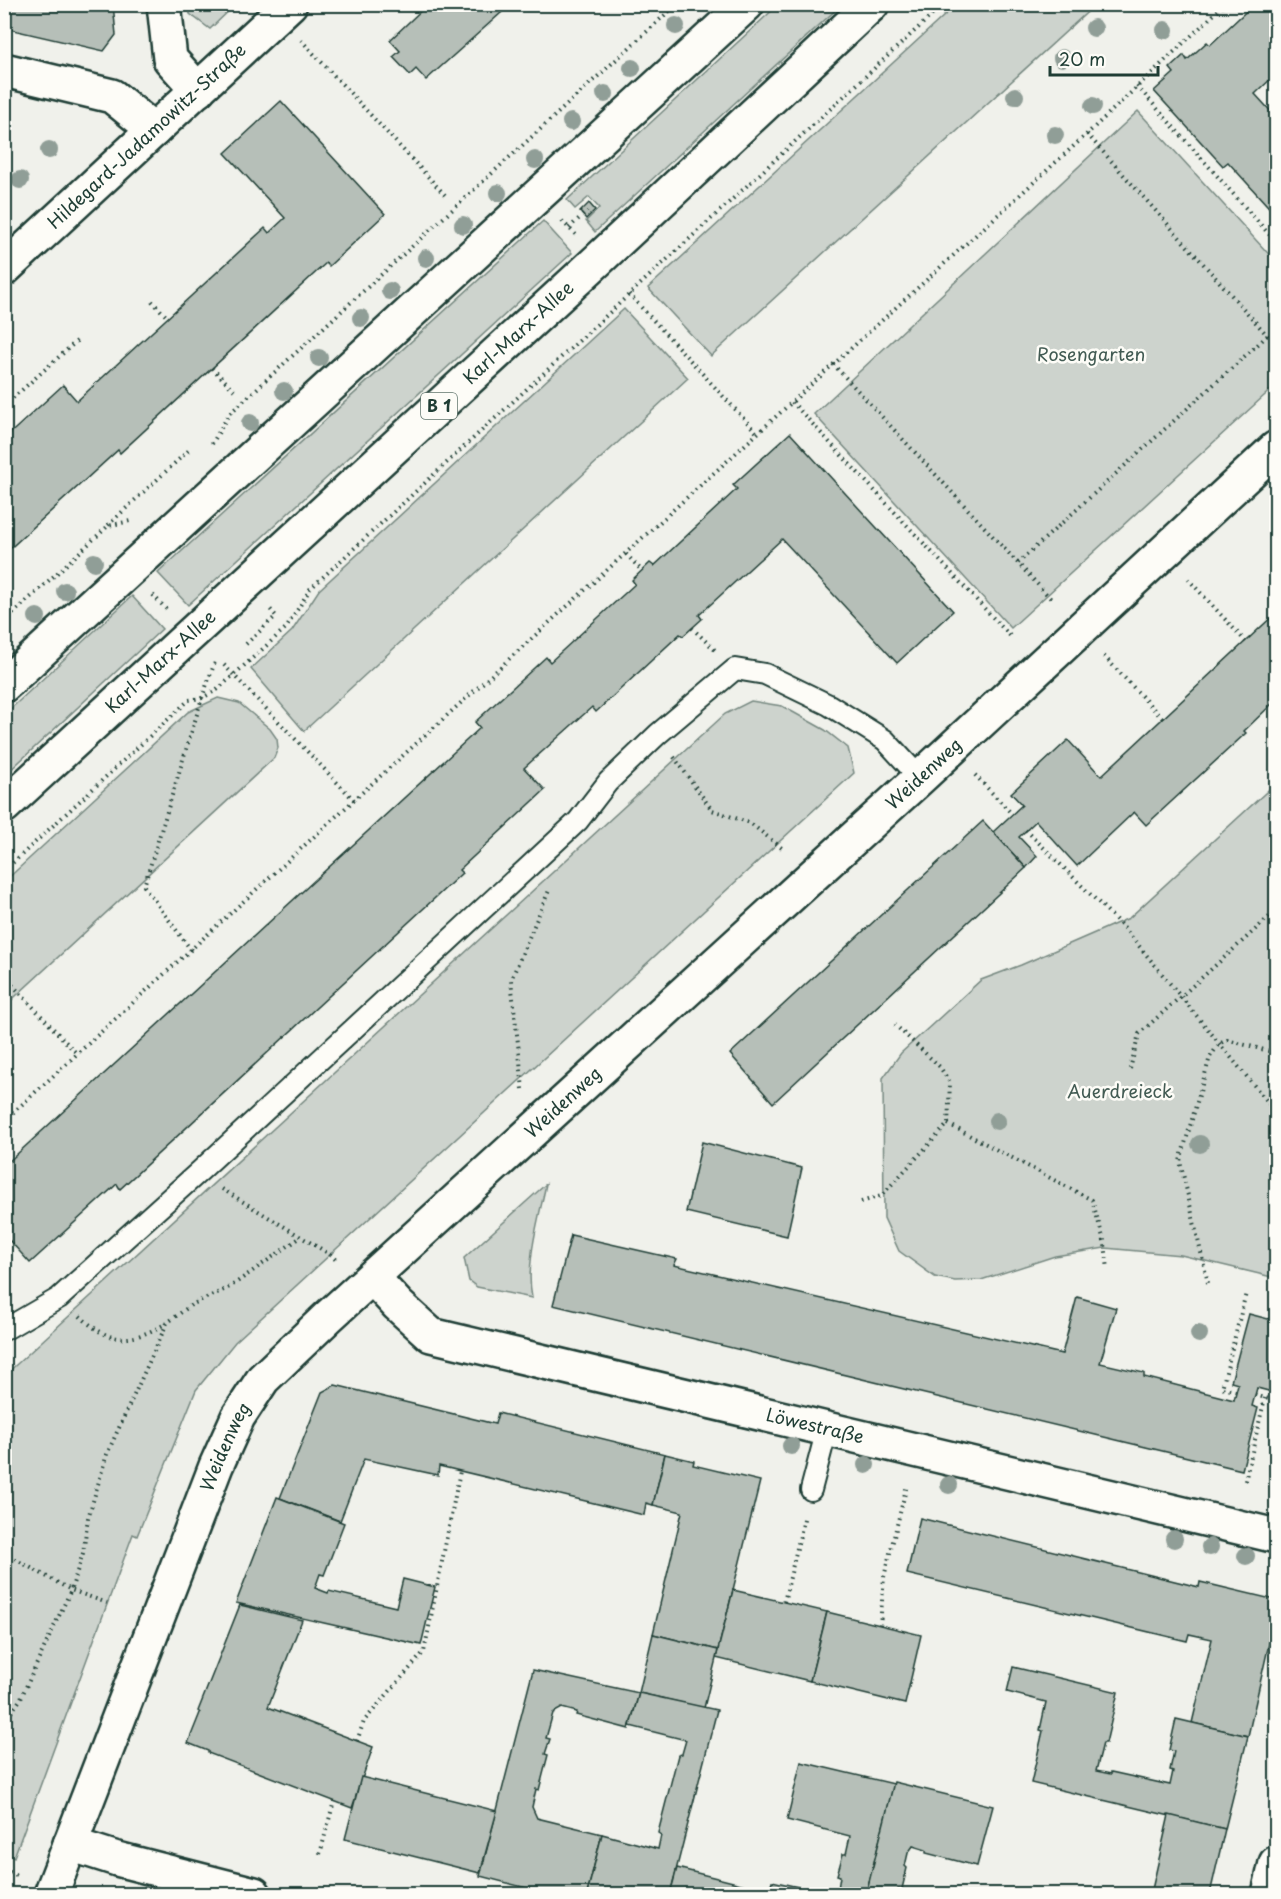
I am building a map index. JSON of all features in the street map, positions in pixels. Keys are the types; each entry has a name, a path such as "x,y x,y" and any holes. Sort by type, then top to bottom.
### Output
{"street":[{"path":"164,4 170,59 198,90"},
{"path":"4,685 747,4"},
{"name":"Karl-Marx-Allee","path":"4,806 598,260 872,4"},
{"name":"Hildegard-Jadamowitz-Straße","path":"4,269 284,10"},
{"path":"4,70 112,96 154,130"},
{"name":"Weidenweg","path":"51,1894 204,1496 238,1417 263,1379 920,778 1276,448"},
{"name":"Löwestraße","path":"373,1278 430,1335 1276,1536"},
{"path":"70,1844 117,1859 255,1894"},
{"path":"1269,1894 1276,1863"}],"lane":[{"path":"4,1330 60,1298 578,821 608,782 658,734 735,669 765,674 828,705 885,740 920,778"},
{"path":"811,1490 826,1429"}],"path":[{"path":"207,453 229,414 677,4"},
{"path":"4,871 189,700 202,698 218,690 287,627 310,589 944,4"},
{"path":"4,1121 1087,134 1225,4"},
{"path":"284,10 444,195"},
{"path":"1137,86 1276,242"},
{"path":"1087,134 1276,345"},
{"path":"569,228 587,211"},
{"path":"561,220 583,243"},
{"path":"629,294 758,434"},
{"path":"152,301 167,317"},
{"path":"1018,563 1268,335"},
{"path":"4,406 79,339"},
{"path":"833,364 1053,601"},
{"path":"213,368 234,390"},
{"path":"792,402 1012,638"},
{"path":"98,535 189,450"},
{"path":"4,622 108,526 135,520"},
{"path":"626,554 642,571"},
{"path":"1187,578 1246,642"},
{"path":"149,590 170,613"},
{"path":"1104,656 1163,718"},
{"path":"191,950 144,886 216,659"},
{"path":"224,665 354,800"},
{"path":"658,734 712,810 750,823 783,849"},
{"path":"974,774 1012,814"},
{"path":"1026,830 1125,929 1276,1112"},
{"path":"523,1089 511,980 551,885"},
{"path":"1130,1070 1139,1034 1276,912"},
{"path":"4,976 78,1055"},
{"path":"861,1202 881,1196 948,1124 950,1083 940,1067 895,1025"},
{"path":"1208,1283 1179,1161 1209,1057 1219,1044 1227,1040 1276,1053"},
{"path":"948,1124 1092,1200 1105,1244 1108,1269"},
{"path":"200,1171 214,1184 336,1260"},
{"path":"74,1311 104,1334 120,1340 149,1333 191,1305 230,1287 301,1237"},
{"path":"1236,1391 1222,1388 1246,1293"},
{"path":"4,1722 20,1700 71,1590 83,1552 88,1518 106,1454 167,1323"},
{"path":"1255,1395 1276,1401"},
{"path":"1245,1481 1265,1398"},
{"path":"357,1741 364,1721 423,1652 460,1471"},
{"path":"880,1625 884,1577 907,1483"},
{"path":"784,1602 811,1490"},
{"path":"4,1553 71,1590 107,1604"},
{"path":"320,1854 334,1801"},
{"path":"4,1869 18,1876"}],"green space":[{"path":"189,4 235,5 210,29 190,14"},
{"path":"957,4 1095,5 711,356 648,288"},
{"path":"778,5 841,5 595,232 586,221 599,208 589,197 575,209 567,200"},
{"name":"Rosengarten","path":"1138,111 1276,262 1276,385 1011,628 814,414"},
{"path":"543,221 572,253 188,605 158,573"},
{"path":"624,309 688,378 304,731 251,669 292,631 319,590"},
{"path":"132,596 162,629 5,775 5,714"},
{"path":"218,698 239,703 270,729 277,739 278,748 274,758 5,1006 5,881 188,712"},
{"path":"751,701 782,706 825,730 848,748 854,773 235,1342 196,1390 137,1536 133,1534 14,1857 5,1853 5,1375 725,714"},
{"name":"Auerdreieck","path":"1276,783 1276,1278 1181,1255 1105,1248 1055,1256 981,1280 955,1281 935,1277 899,1251 884,1218 883,1078 901,1053 981,980 1129,918"},
{"path":"546,1184 530,1271 532,1298 477,1287 469,1281 464,1258"}],"building":[{"path":"4,4 113,4 116,35 104,51 4,28"},
{"path":"428,4 511,4 426,80 416,69 410,75 393,57 400,51 390,40"},
{"path":"1254,4 1276,4 1276,74 1255,94 1276,117 1276,215 1228,162 1223,166 1154,91 1174,73 1170,68 1184,55 1187,60 1207,42 1210,45"},
{"path":"281,101 385,214 329,266 326,263 120,453 118,450 4,554 4,439 63,385 77,401 265,228 269,233 285,218 225,153"},
{"path":"589,203 595,210 586,219 580,212"},
{"path":"790,433 953,611 897,663 782,539 699,615 702,619 683,636 680,634 596,712 592,707 524,768 545,790 459,870 462,873 120,1189 117,1184 30,1263 10,1241 4,1246 4,1166 480,728 475,722 546,657 550,662 635,584 632,580 650,563 654,566 737,489 733,485"},
{"path":"1276,613 1276,700 1244,731 1246,733 1146,825 1134,812 1077,866 1036,821 1019,837 1037,856 1026,868 993,832 1022,805 1011,793 1068,740 1101,776"},
{"path":"983,821 1026,868 773,1103 730,1054"},
{"path":"702,1142 802,1168 787,1236 686,1212"},
{"path":"571,1235 677,1259 674,1265 1062,1354 1077,1297 1116,1308 1100,1363 1144,1373 1144,1377 1234,1400 1238,1384 1231,1382 1249,1314 1276,1321 1276,1393 1257,1388 1252,1406 1258,1408 1242,1470 553,1305"},
{"path":"335,1385 495,1424 498,1413 665,1454 653,1505 646,1503 644,1515 439,1466 438,1475 364,1459 340,1521 280,1498 322,1392"},
{"path":"665,1454 694,1461 693,1465 760,1481 718,1650 653,1634 682,1512 653,1505"},
{"path":"277,1497 344,1523 324,1575 320,1574 315,1588 328,1593 329,1591 396,1607 403,1579 435,1587 421,1645 236,1603"},
{"path":"920,1518 1199,1587 1200,1582 1276,1600 1276,1613 1248,1736 1192,1723 1212,1639 1189,1634 1187,1641 907,1574"},
{"path":"733,1590 827,1612 810,1681 716,1658"},
{"path":"240,1605 302,1620 268,1707 373,1747 352,1808 208,1753 188,1743 200,1713 198,1711"},
{"path":"827,1612 921,1635 905,1704 810,1681"},
{"path":"653,1634 718,1650 704,1708 639,1693"},
{"path":"1013,1667 1118,1692 1106,1743 1103,1743 1096,1771 1111,1774 1111,1772 1170,1785 1174,1751 1169,1750 1176,1719 1248,1736 1225,1829 1031,1783 1043,1731 1040,1730 1046,1702 1007,1692"},
{"path":"533,1670 639,1693 629,1729 576,1715 577,1712 562,1708 553,1713 546,1738 550,1739 545,1754 548,1755 532,1807 537,1818 602,1834 587,1894 550,1894 480,1876"},
{"path":"639,1693 717,1710 670,1894 587,1894 602,1834 658,1849 661,1835 658,1833 678,1755 682,1754 686,1740 630,1726"},
{"path":"801,1762 894,1784 866,1894 834,1894 838,1889 840,1876 837,1875 843,1854 846,1854 850,1836 787,1820"},
{"path":"361,1777 497,1811 480,1873 345,1839"},
{"path":"894,1782 993,1806 977,1866 926,1853 926,1850 913,1846 908,1853 902,1889 898,1889 897,1894 866,1894"},
{"path":"1169,1815 1225,1829 1210,1894 1151,1894"},
{"path":"677,1868 769,1891 768,1894 670,1894"},
{"path":"772,1881 816,1891 815,1894 768,1894"}]}
